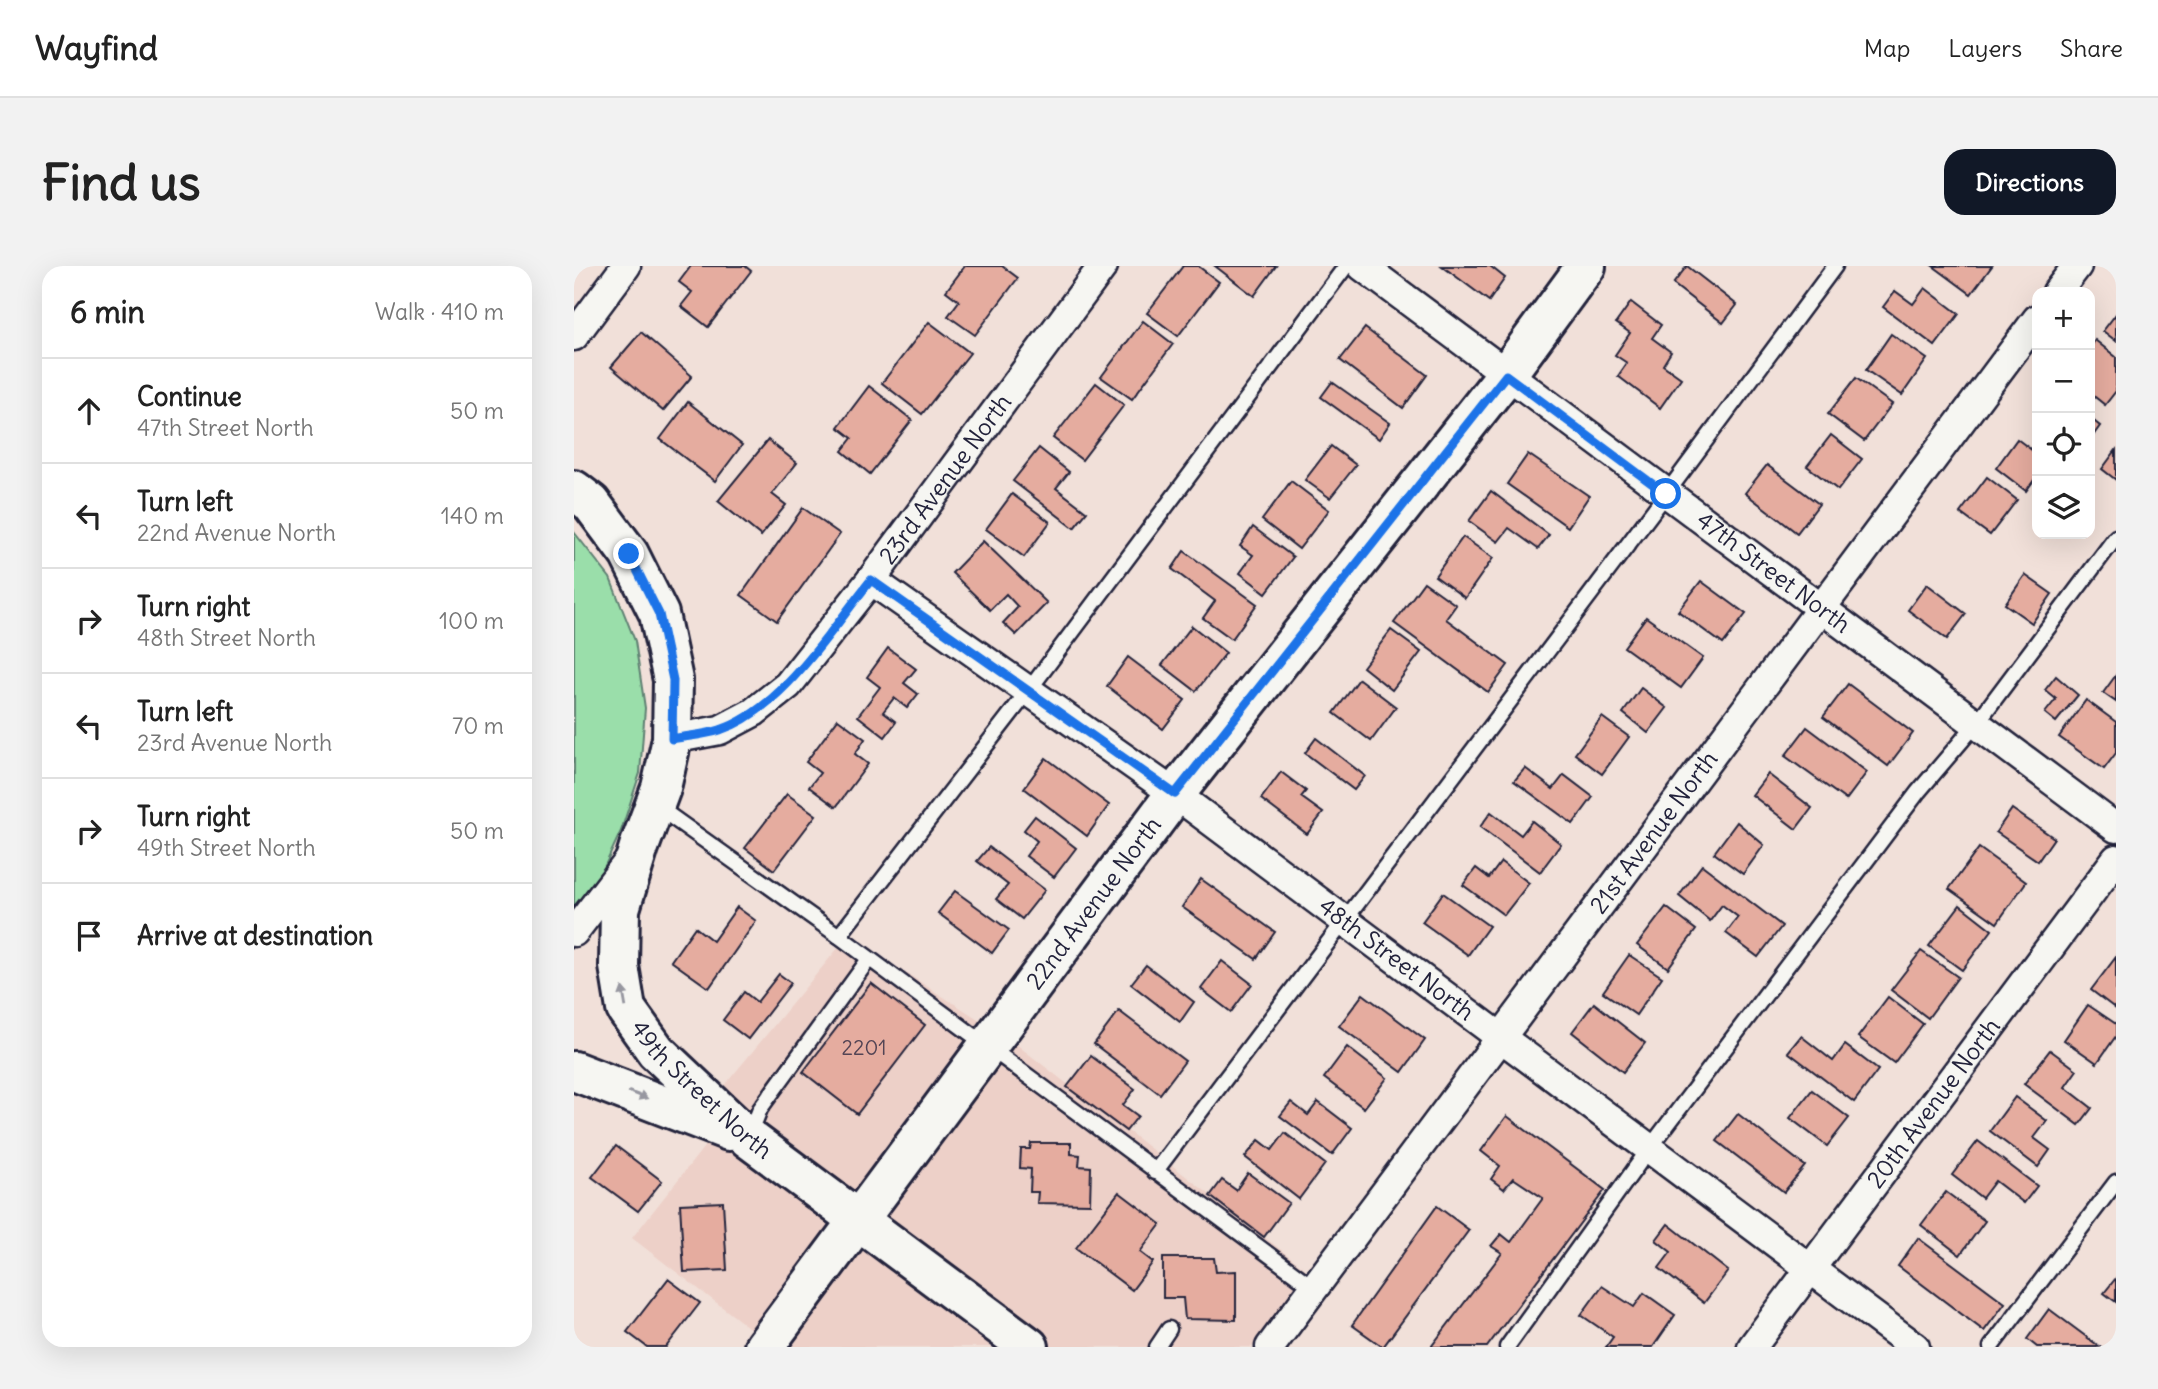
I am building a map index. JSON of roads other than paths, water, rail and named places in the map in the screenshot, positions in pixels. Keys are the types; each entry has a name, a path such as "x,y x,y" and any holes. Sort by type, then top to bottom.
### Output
{"main road":[{"name":"22nd Avenue North","path":"764,1347 1175,794 1506,375 1586,266"},
{"name":"49th Street North","path":"574,490 591,503 629,554 659,614 673,680 672,739 660,789 620,909 619,966 626,1009 656,1051 748,1138 1028,1347"},
{"path":"574,1071 748,1138"}],"street":[{"path":"574,336 626,266"},
{"name":"23rd Avenue North","path":"672,739 720,730 763,705 788,685 871,580 1103,266"},
{"name":"47th Street North","path":"1362,266 2116,828"},
{"path":"2061,287 2077,266"},
{"name":"21st Avenue North","path":"1270,1347 2032,326"},
{"name":"48th Street North","path":"871,580 1175,794 1915,1347"},
{"path":"574,932 639,847"},
{"name":"20th Avenue North","path":"1752,1347 2116,859"}],"lane":[{"path":"839,936 1029,690 1346,266"},
{"path":"1156,1172 1835,266"},
{"path":"1507,1347 1649,1149 1918,792 1976,724 2116,537"},
{"path":"654,805 839,936 1314,1289"},
{"path":"748,1138 760,1109 869,959"},
{"path":"1992,1347 2116,1182"},
{"path":"1157,1347 1169,1329"}]}
